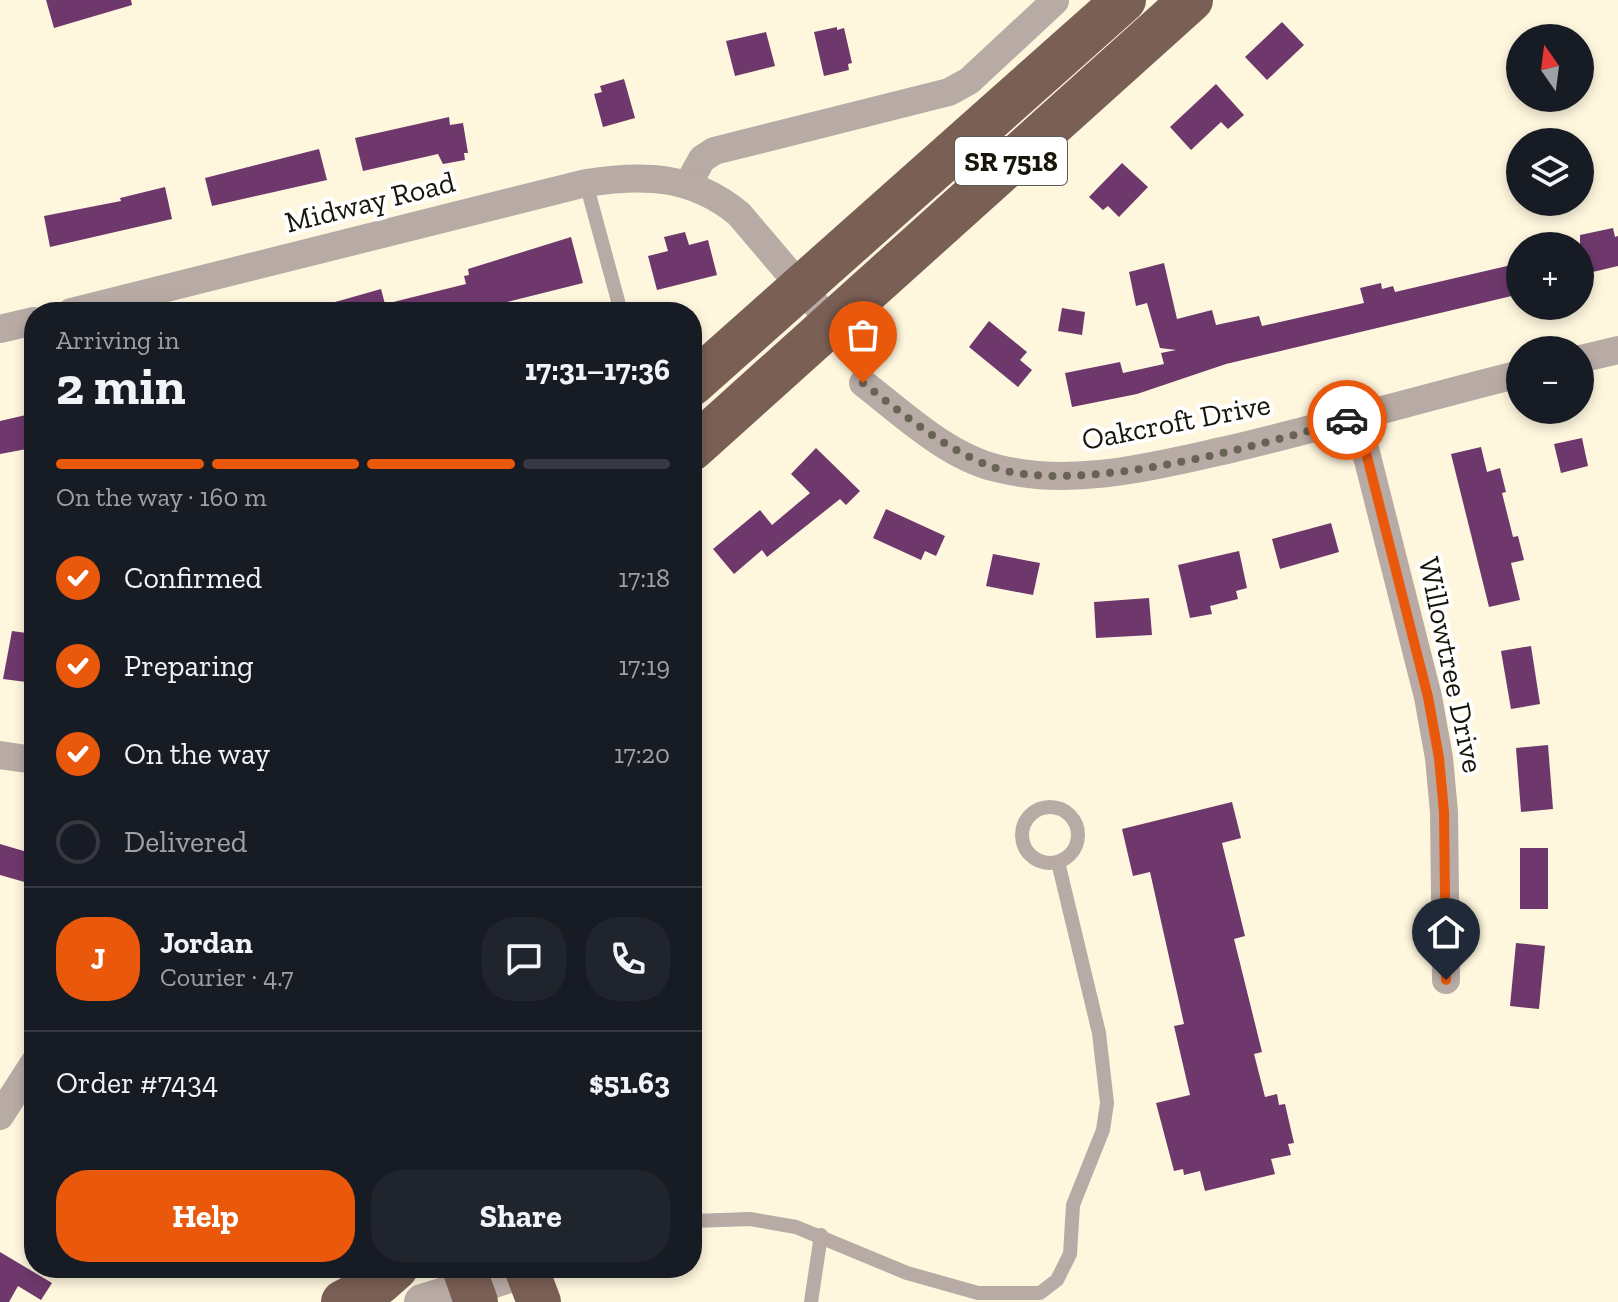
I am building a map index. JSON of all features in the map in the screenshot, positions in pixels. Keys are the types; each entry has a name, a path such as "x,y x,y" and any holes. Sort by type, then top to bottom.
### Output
{"highway":[{"name":"SR 7518","path":"702,375 1124,0"},
{"name":"SR 7518","path":"702,440 830,321 1191,0"},
{"path":"343,1302 385,1278"}],"street":[{"path":"688,184 702,159 714,151 949,92 969,81 1055,1"},
{"name":"Midway Road","path":"111,302 586,183 630,176 688,184 723,200 739,214 830,321"},
{"path":"0,329 24,323"},
{"path":"1594,356 1618,350"},
{"name":"Oakcroft Drive","path":"863,383 962,454 993,468 1032,475 1080,476 1141,469 1506,378"},
{"name":"Willowtree Drive","path":"1357,417 1425,682 1439,758 1444,812 1446,980"},
{"path":"0,755 24,759"},
{"path":"0,1116 24,1079"},
{"path":"422,1302 470,1286 523,1278"}],"lane":[{"path":"586,183 618,302"},
{"path":"1057,807 1070,815 1078,827 1078,842 1071,855 1058,862 1043,863 1030,856 1022,843 1022,828 1029,815 1042,808 1057,807"},
{"path":"702,1221 750,1219 821,1235 942,1285 1015,1298 1040,1293 1065,1269 1070,1254 1073,1205 1103,1130 1107,1103 1099,1033 1058,862"},
{"path":"811,1302 821,1235"}],"building":[{"path":"46,0 131,0 132,5 54,28"},
{"path":"1282,22 1304,45 1267,80 1245,57"},
{"path":"837,27 837,30 844,28 852,63 848,64 849,70 824,76 814,32"},
{"path":"766,32 775,66 735,76 726,41"},
{"path":"624,79 635,118 603,127 594,94 602,92 600,86"},
{"path":"1216,84 1244,115 1228,129 1221,122 1191,150 1170,127"},
{"path":"449,117 450,125 463,123 468,153 464,153 465,160 443,164 438,154 363,171 355,138"},
{"path":"319,149 327,180 212,206 205,178"},
{"path":"1122,163 1148,187 1119,217 1108,206 1103,210 1089,197"},
{"path":"165,187 172,219 50,247 44,216 121,201 120,198"},
{"path":"1613,228 1615,237 1618,236 1618,266 1594,272 1594,232"},
{"path":"685,232 689,245 708,240 717,275 657,290 648,256 668,251 664,237"},
{"path":"571,237 583,283 507,302 393,302 466,284 464,276 469,275 468,269"},
{"path":"1164,263 1177,319 1212,310 1216,325 1259,316 1262,326 1364,303 1360,288 1381,283 1382,289 1393,286 1395,292 1506,266 1506,297 1226,364 1137,394 1072,407 1065,373 1120,362 1123,373 1164,364 1161,353 1176,350 1160,348 1147,303 1136,306 1129,272"},
{"path":"381,289 384,302 335,302"},
{"path":"1062,308 1085,312 1082,335 1058,331"},
{"path":"989,321 1027,352 1020,360 1032,370 1018,387 969,347"},
{"path":"24,415 24,450 0,454 0,421"},
{"path":"1582,438 1588,466 1561,473 1554,444"},
{"path":"1481,447 1487,472 1500,468 1506,492 1502,493 1513,537 1518,536 1524,560 1511,563 1520,600 1489,607 1451,454"},
{"path":"816,448 860,491 846,505 840,499 767,557 762,550 734,574 713,549 760,510 772,525 810,493 791,474"},
{"path":"886,509 945,536 936,556 925,551 921,560 873,538"},
{"path":"1331,523 1339,552 1280,569 1272,539"},
{"path":"1239,551 1247,588 1236,591 1238,599 1210,606 1212,614 1190,618 1178,565"},
{"path":"993,554 1040,563 1033,595 986,586"},
{"path":"1149,598 1152,635 1096,638 1094,602"},
{"path":"12,631 24,633 24,682 3,679"},
{"path":"1531,646 1540,704 1511,709 1501,651"},
{"path":"1548,745 1553,809 1521,812 1516,748"},
{"path":"1232,802 1241,838 1222,843 1245,936 1234,939 1262,1052 1254,1054 1265,1097 1277,1094 1279,1105 1285,1104 1294,1143 1288,1144 1291,1155 1271,1159 1275,1174 1205,1191 1200,1171 1184,1175 1183,1169 1174,1171 1156,1103 1190,1095 1174,1026 1184,1024 1150,872 1133,876 1122,829"},
{"path":"0,844 24,851 24,882 0,875"},
{"path":"1520,848 1548,848 1548,909 1520,909"},
{"path":"1516,943 1545,946 1539,1009 1510,1006"},
{"path":"0,1252 24,1266 24,1278 44,1278 52,1283 41,1300 18,1286 9,1302 0,1302"}],"way so far":[{"path":"863,383 962,454 993,468 1032,475 1080,476 1141,469 1347,420"}],"route":[{"path":"1347,420 1357,417 1376,484 1428,697 1439,758 1444,812 1446,980"}]}
